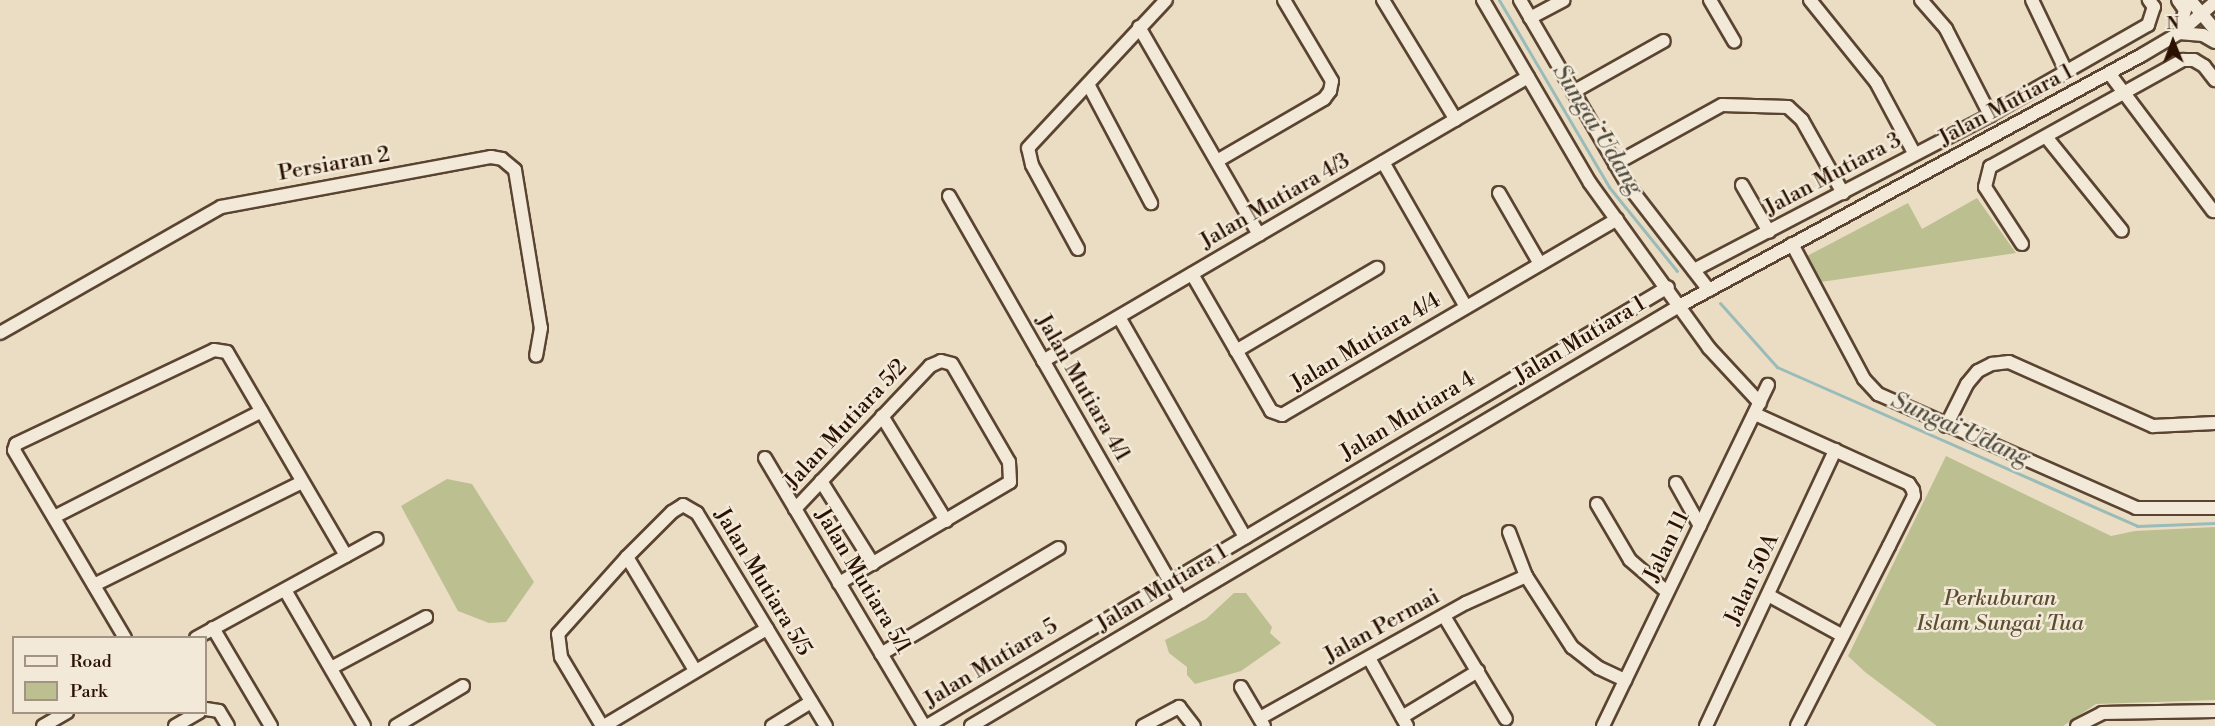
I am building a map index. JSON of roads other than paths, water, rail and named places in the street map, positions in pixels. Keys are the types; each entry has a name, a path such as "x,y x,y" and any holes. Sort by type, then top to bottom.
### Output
{"street":[{"path":"1078,249 1028,153 1029,146 1166,0"},
{"path":"1217,161 1324,99 1330,91 1332,81 1284,0"},
{"path":"1383,0 1456,120"},
{"path":"1483,0 1590,183 1681,305 1709,348 1757,408 1835,450 1908,484 1914,496 1797,726"},
{"path":"1520,0 1615,164 1709,290"},
{"path":"1530,18 1564,0"},
{"path":"1710,0 1734,41"},
{"path":"1810,0 1876,82 1914,153"},
{"path":"1921,0 1946,29 1990,114"},
{"path":"2032,0 2065,69"},
{"name":"Jalan Mutiara 3","path":"1694,270 1990,114 2065,69 2148,25 2153,17 2154,7 2149,0"},
{"path":"2178,0 2185,14 2179,33 2203,35 2215,42"},
{"path":"2190,0 2215,30"},
{"name":"Jalan Mutiara 1","path":"971,726 1681,305 2179,33 2215,2"},
{"path":"1139,27 1259,235"},
{"path":"1573,92 1664,41"},
{"path":"2022,244 1985,187 1990,167 2048,138 2183,60 2204,66 2215,80"},
{"path":"2109,73 2123,96 2213,211"},
{"name":"Jalan Mutiara 4/3","path":"1043,361 1528,77"},
{"path":"1088,84 1151,203"},
{"path":"1615,164 1722,105 1788,107 1802,120 1843,193"},
{"path":"2048,138 2122,231"},
{"name":"Persiaran 2","path":"0,333 221,207 491,157 510,162 515,170 541,328 537,356"},
{"path":"1383,162 1466,308"},
{"path":"1742,185 1769,232"},
{"path":"1499,193 1540,264"},
{"name":"Jalan Mutiara 4/1","path":"950,195 1181,601"},
{"name":"Jalan Mutiara 4/4","path":"1192,274 1271,411 1282,415 1617,219"},
{"path":"1792,244 1864,379 1878,394 2136,508 2215,508"},
{"path":"1236,351 1377,268"},
{"name":"Jalan Mutiara 4","path":"1169,581 1668,287"},
{"path":"1119,317 1245,537"},
{"path":"124,636 15,450 21,440 221,348 262,411 346,556"},
{"name":"Jalan Mutiara 5/2","path":"795,508 930,366 941,361 952,364 1012,474 1008,484 839,584"},
{"path":"1946,426 1967,384 1978,371 1992,364 2009,362 2153,426 2215,423"},
{"name":"Jalan 11","path":"1603,726 1768,385"},
{"path":"54,517 262,411"},
{"path":"882,416 946,521"},
{"name":"Jalan 50A","path":"1706,726 1835,450"},
{"name":"Jalan Mutiara 5/1","path":"765,458 926,726"},
{"path":"821,481 873,564"},
{"path":"94,585 302,482"},
{"path":"1676,483 1700,526"},
{"path":"1597,504 1630,560 1667,592"},
{"name":"Jalan Mutiara 5/5","path":"603,726 557,644 560,632 627,557 678,506 693,508 826,726"},
{"path":"1509,532 1526,576 1572,647 1599,668 1625,680"},
{"path":"199,636 377,539"},
{"path":"881,654 1059,548"},
{"path":"627,557 695,670"},
{"name":"Jalan Permai","path":"1262,722 1444,616 1526,576"},
{"name":"Jalan Mutiara 5","path":"926,726 1169,581"},
{"path":"285,590 364,726"},
{"path":"1768,595 1843,636"},
{"path":"1444,616 1506,719"},
{"path":"331,668 426,617"},
{"path":"213,628 270,726"},
{"path":"603,726 767,629"},
{"path":"1369,658 1404,721 1479,671"},
{"path":"396,726 463,686"},
{"path":"1241,687 1262,722"},
{"path":"772,726 811,702"},
{"path":"1143,726 1179,707 1194,726"},
{"path":"209,708 228,726"},
{"path":"2077,726 2102,713 2215,711"},
{"path":"44,726 65,714"},
{"path":"175,726 196,714"}],"waterway":[{"name":"Sungai Udang","path":"1499,0 1609,187 1677,271"},
{"name":"Sungai Udang","path":"1720,303 1777,367 2137,526 2215,523"}],"park label":[{"name":"Perkuburan Islam Sungai Tua","path":"2000,610"}]}
